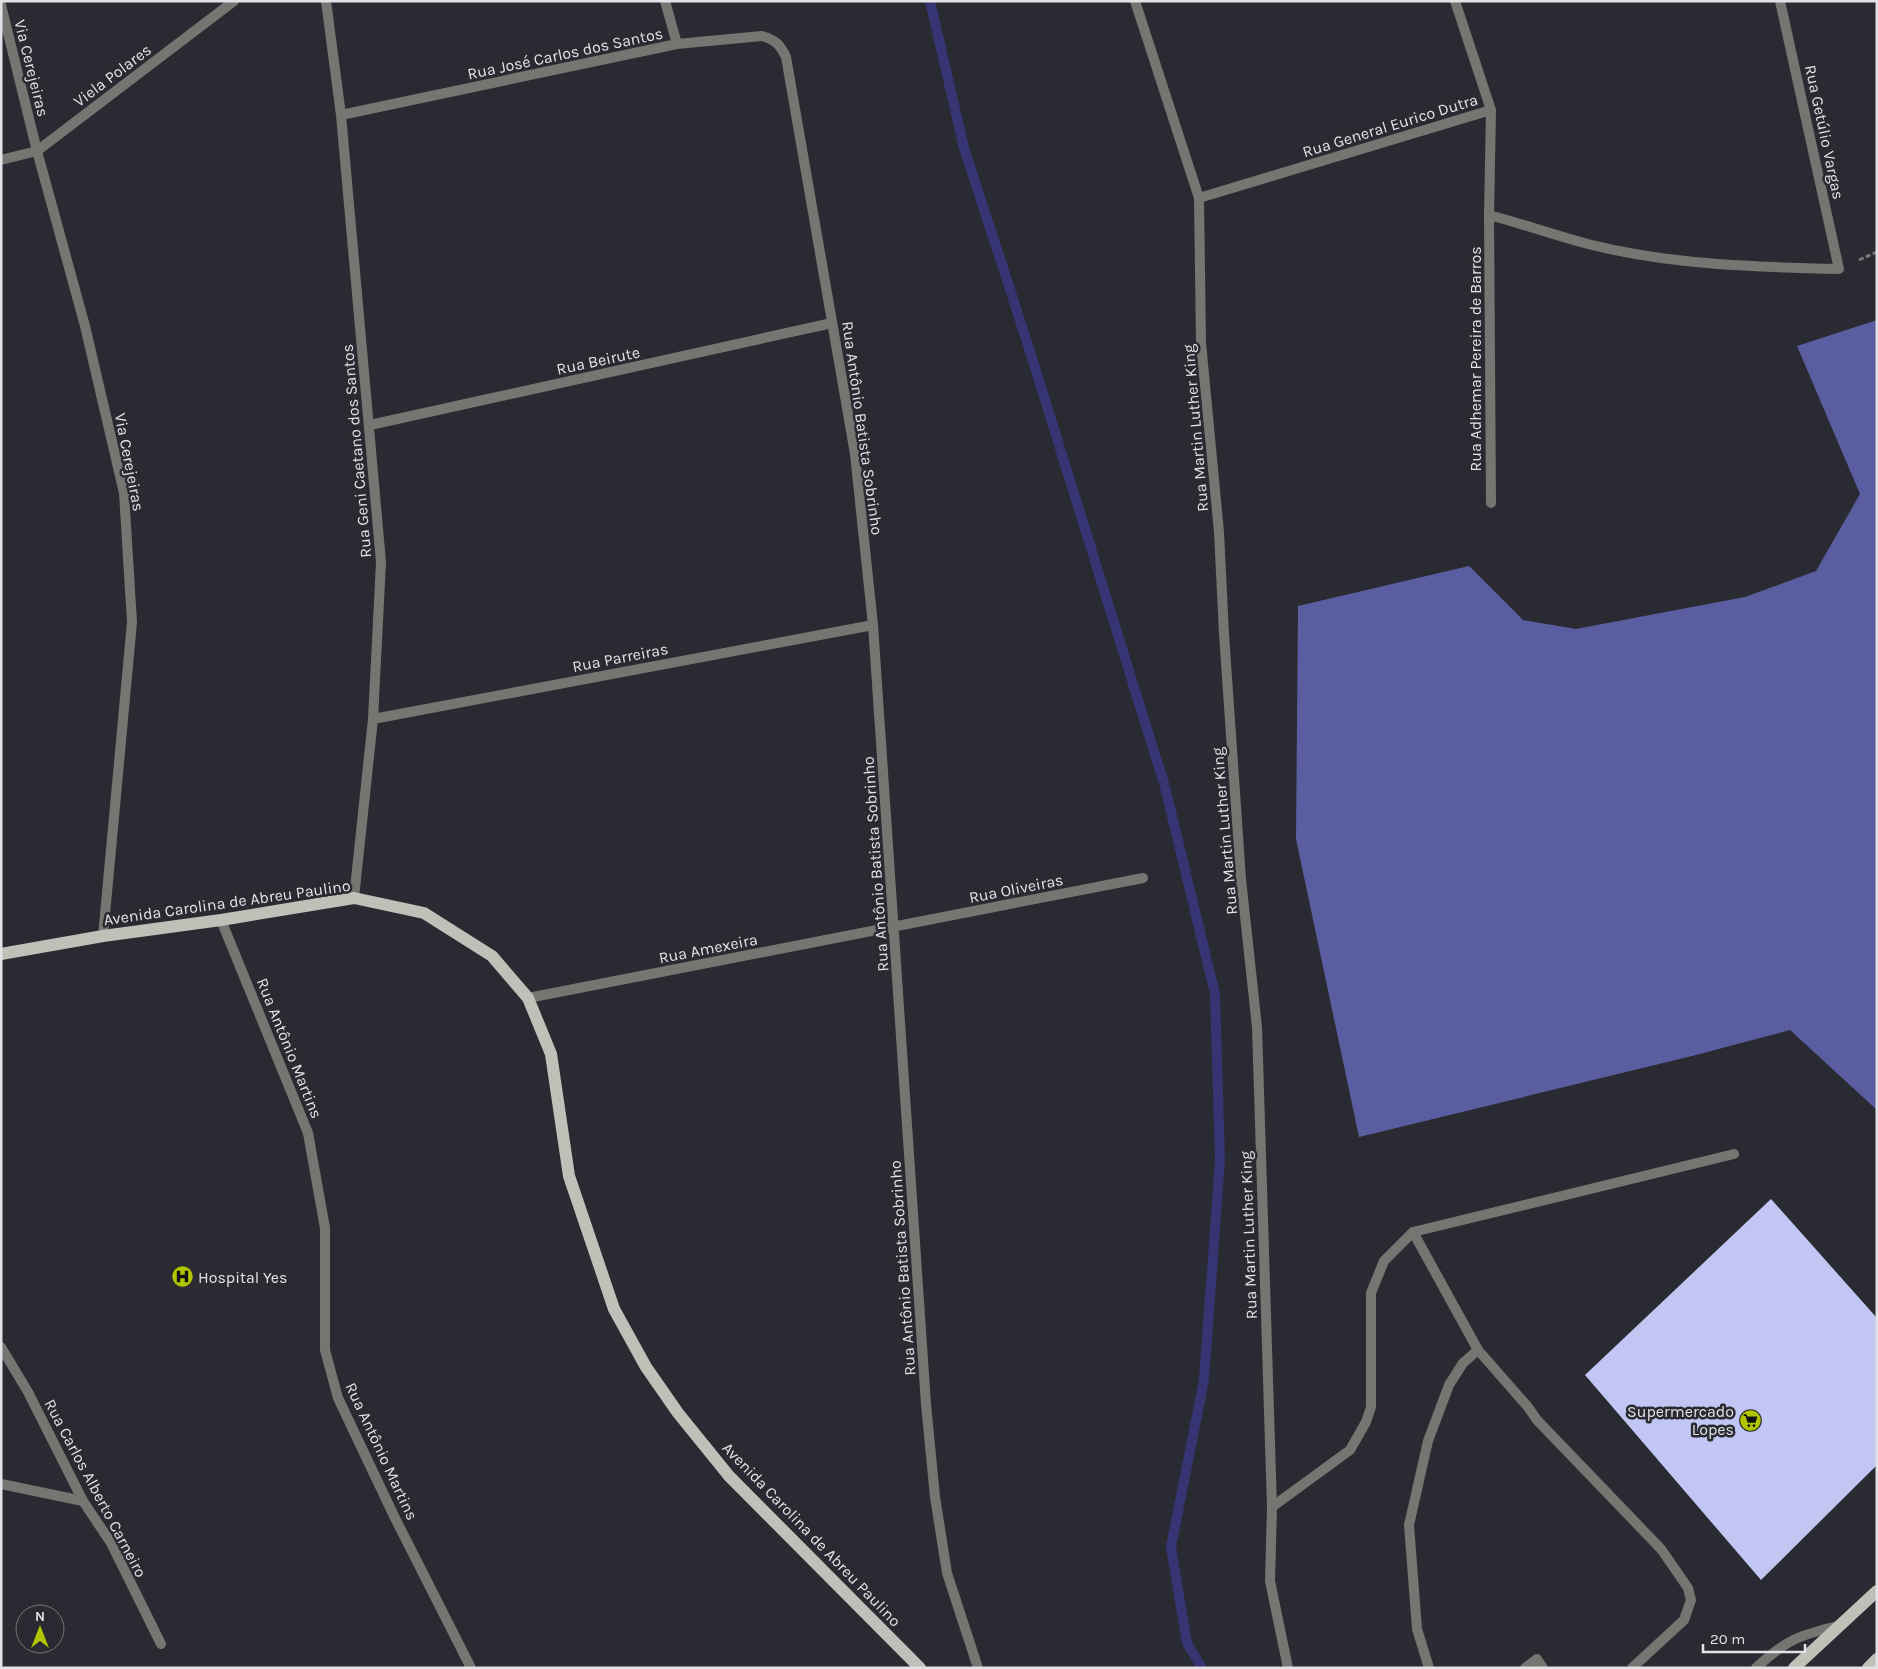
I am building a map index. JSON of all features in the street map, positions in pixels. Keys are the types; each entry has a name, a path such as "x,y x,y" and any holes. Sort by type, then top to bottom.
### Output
{"main road":[{"name":"Avenida Carolina de Abreu Paulino","path":"1,954 103,936 221,920 354,898 424,912 492,956 528,998 551,1054 569,1176 614,1310 646,1367 678,1413 729,1476 920,1668"},
{"path":"1794,1668 1877,1591"},
{"path":"1868,1668 1877,1659"}],"street":[{"name":"Viela Polares","path":"1,160 37,151 234,1"},
{"name":"Rua Geni Caetano dos Santos","path":"326,1 341,115 381,562 373,720 354,898"},
{"path":"665,1 677,44"},
{"name":"Rua Martin Luther King","path":"1135,1 1200,198 1201,343 1219,532 1224,644 1241,879 1257,1027 1272,1506 1270,1581 1288,1668"},
{"path":"1455,1 1491,110"},
{"name":"Rua Getúlio Vargas","path":"1488,215 1532,226 1591,245 1671,260 1755,268 1839,269 1780,1"},
{"name":"Via Cerejeiras","path":"1,5 37,151 85,326 124,493 132,622 103,936"},
{"name":"Rua José Carlos dos Santos","path":"341,115 677,44 762,36 771,38 777,43 786,57"},
{"name":"Rua Antônio Batista Sobrinho","path":"786,57 855,454 873,625 926,1394 935,1498 947,1573 978,1668"},
{"name":"Rua General Eurico Dutra","path":"1200,198 1491,110 1488,215"},
{"name":"Rua Adhemar Pereira de Barros","path":"1488,215 1491,503"},
{"name":"Rua Beirute","path":"370,425 832,323"},
{"name":"Rua Parreiras","path":"373,720 873,625"},
{"name":"Rua Oliveiras","path":"894,928 1144,878"},
{"name":"Rua Antônio Martins","path":"221,920 308,1134 325,1228 325,1350 338,1398 394,1516 472,1668"},
{"name":"Rua Amexeira","path":"528,998 894,928"},
{"path":"1272,1506 1350,1450 1366,1422 1371,1407 1371,1293 1384,1261 1413,1232 1734,1154"},
{"path":"1413,1232 1478,1350 1537,1420 1661,1549 1688,1588 1691,1600 1684,1620 1632,1668"},
{"name":"Rua Carlos Alberto Carneiro","path":"1,1347 28,1392 83,1501 111,1544 161,1644"},
{"path":"1430,1668 1417,1629 1410,1525 1428,1441 1446,1394 1463,1364 1478,1350"},
{"path":"1,1484 83,1501"},
{"path":"1756,1668 1780,1646 1806,1634 1838,1626"},
{"path":"1525,1668 1537,1659 1543,1668"}],"shaded area":[{"path":"1877,320 1877,1110 1790,1030 1692,1056 1359,1137 1296,839 1298,606 1469,566 1523,620 1576,629 1745,597 1816,571 1860,494 1797,346"}],"building":[{"name":"Supermercado Lopes","path":"1771,1199 1877,1318 1877,1465 1761,1580 1585,1375"}],"waterway":[{"path":"930,1 964,148 1028,345 1165,787 1215,994 1220,1160 1204,1380 1171,1547 1187,1643 1202,1668"}],"place":[{"name":"Hospital Yes","path":"182,1277"},
{"name":"Supermercado Lopes","path":"1750,1420"}]}
